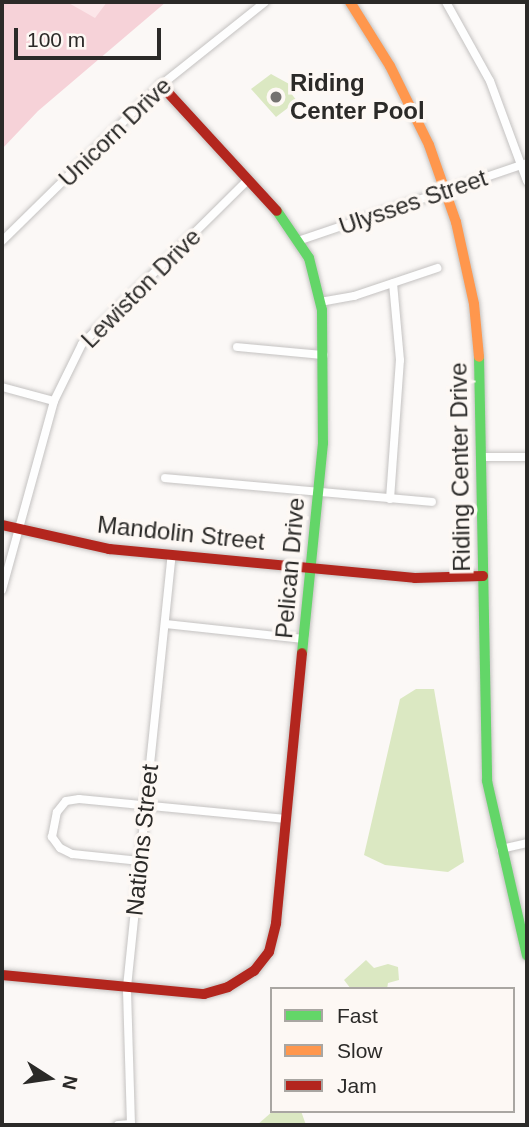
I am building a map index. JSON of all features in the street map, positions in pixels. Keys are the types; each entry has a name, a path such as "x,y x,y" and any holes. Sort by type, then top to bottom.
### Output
{"street":[{"name":"Unicorn Drive","path":"2,241 161,85 265,2"},
{"name":"Riding Center Drive","path":"350,2 410,103 446,190 474,304 483,457 484,746 501,849 527,955"},
{"path":"446,2 489,81 525,163 527,181"},
{"name":"Pelican Drive","path":"2,975 204,993 228,987 254,971 269,952 276,923 318,492 324,355 320,302 309,258 298,241 248,180 161,85"},
{"name":"Ulysses Street","path":"298,241 525,163"},
{"name":"Lewiston Drive","path":"2,590 54,401 82,344 248,180"},
{"path":"320,302 393,283 437,268"},
{"path":"390,499 400,360 393,283"},
{"path":"237,347 324,355"},
{"path":"2,387 54,401"},
{"path":"483,457 527,457"},
{"path":"165,478 432,502"},
{"name":"Mandolin Street","path":"2,525 109,549 415,578 483,576"},
{"name":"Nations Street","path":"131,1125 127,987 172,555"},
{"path":"165,624 304,639"},
{"path":"140,861 72,854 60,848 52,837 52,824 66,801 146,804 286,819"},
{"path":"501,849 527,843"},
{"path":"118,1125 131,1125"}],"shaded area":[{"path":"2,2 67,2 95,18 107,2 166,2 38,111 2,149"},
{"path":"67,2 112,2 99,23"},
{"name":"Riding Center Pool","path":"271,74 291,85 290,92 297,101 276,117 251,89"},
{"path":"416,689 434,689 464,862 448,872 385,865 364,855 400,699"},
{"path":"366,960 374,968 388,964 398,967 399,980 388,983 387,987 349,987 344,980"},
{"path":"271,1113 302,1113 306,1125 257,1125"}],"traffic: fast":[{"path":"277,211 309,258 322,310 323,443 302,653"},
{"path":"479,357 487,781 527,955"}],"traffic: slow":[{"path":"350,2 390,66 429,145 456,222 474,304 479,357"}],"traffic: jam":[{"path":"161,85 277,211"},
{"path":"2,525 109,549 415,578 483,576"},
{"path":"2,975 204,994 228,987 254,971 269,952 276,923 302,653"}],"place":[{"name":"Riding Center Pool","path":"276,97"}]}
